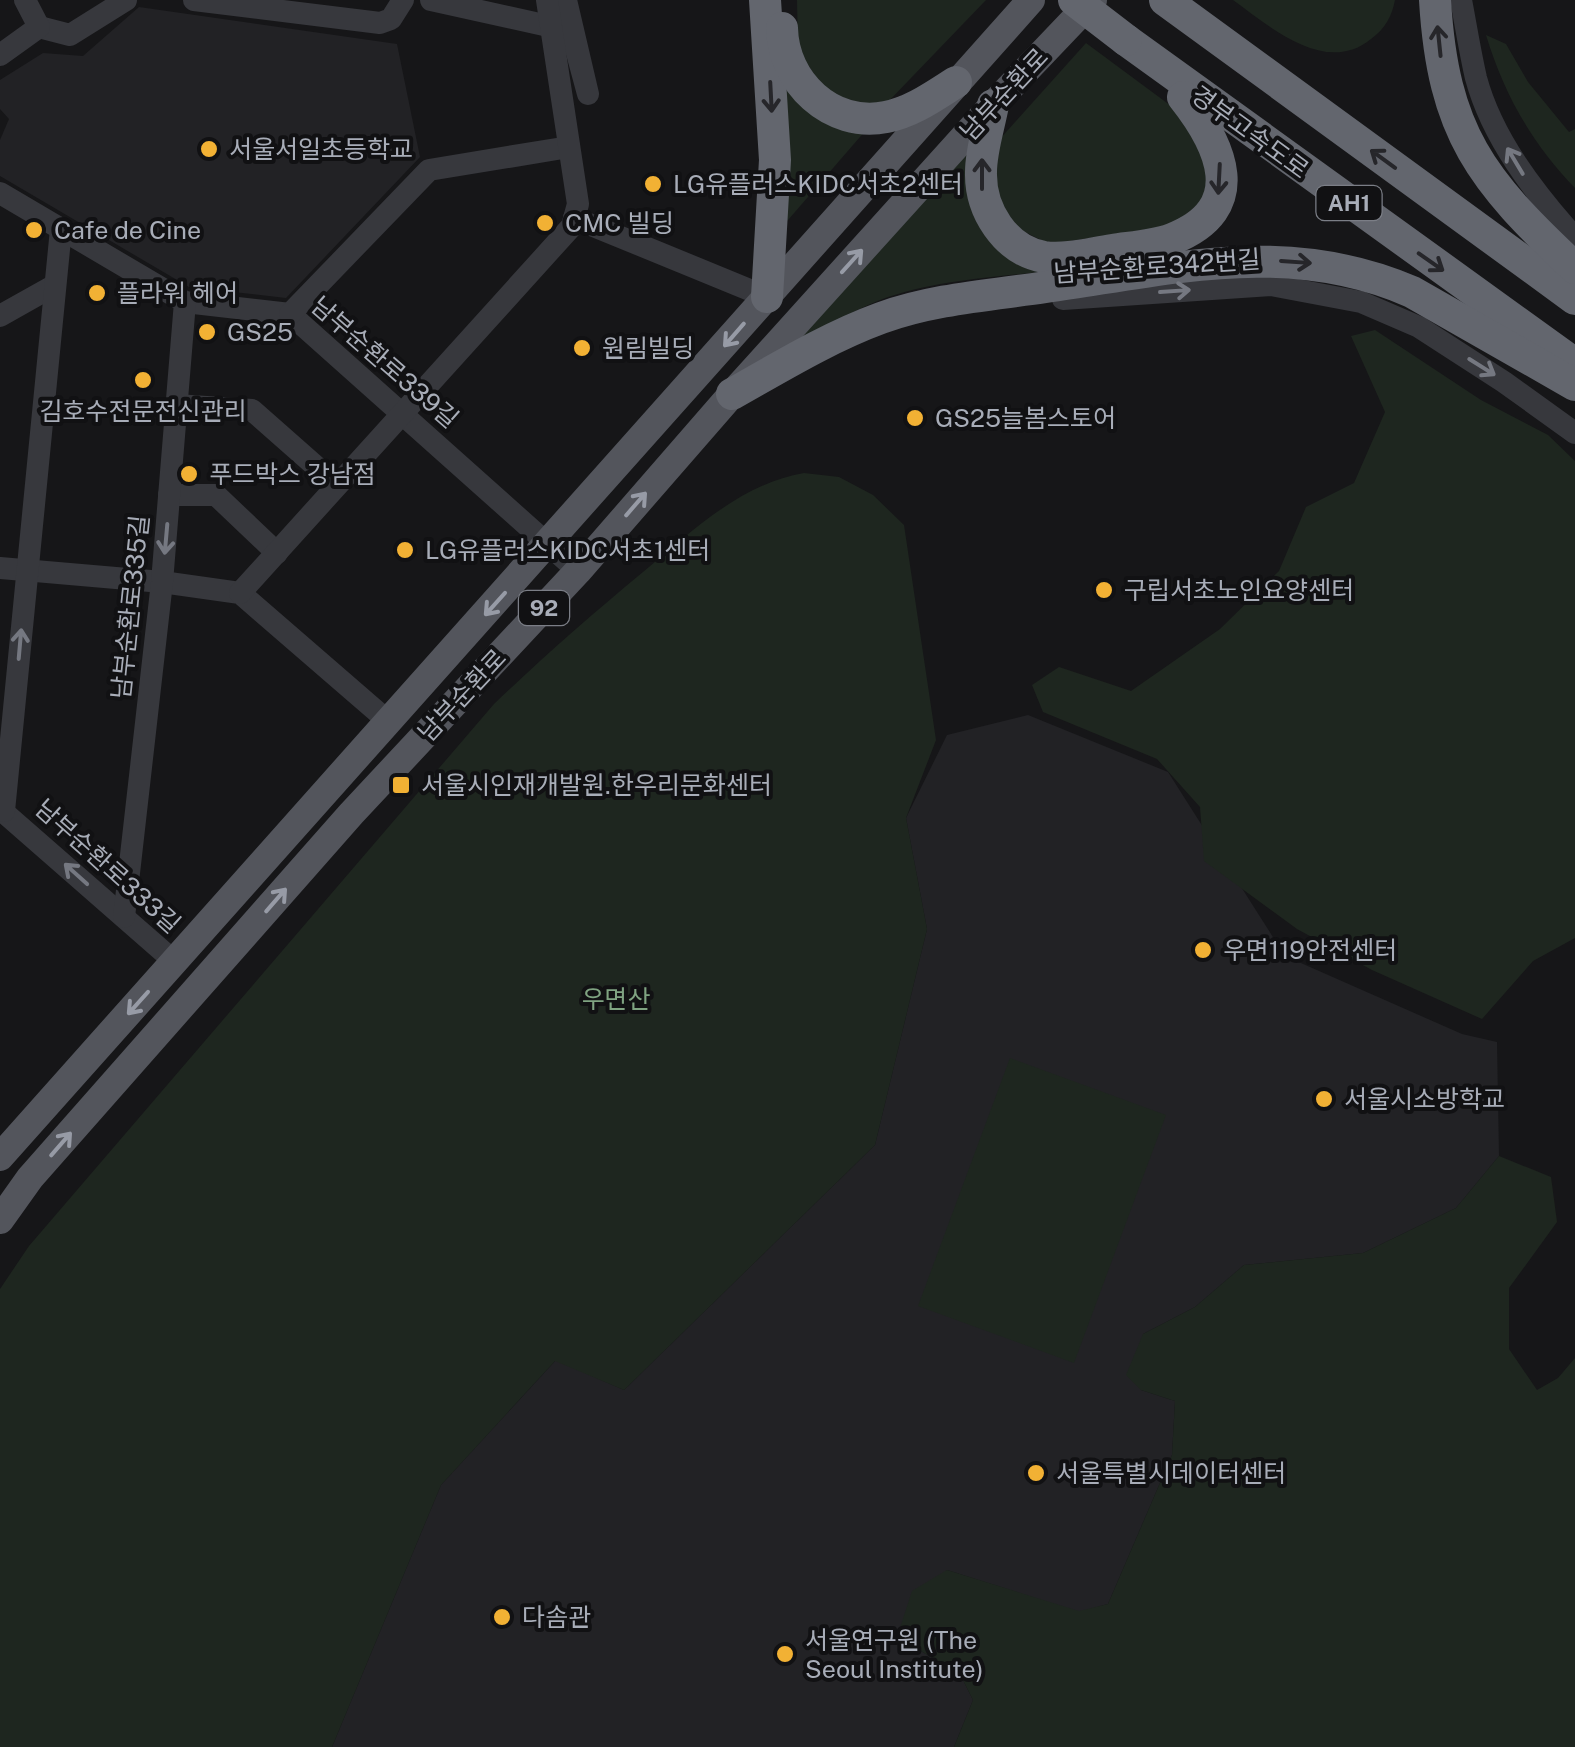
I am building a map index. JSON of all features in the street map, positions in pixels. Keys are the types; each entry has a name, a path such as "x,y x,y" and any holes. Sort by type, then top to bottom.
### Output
{"highway":[{"path":"765,0 775,160 767,298"},
{"path":"783,0 782,39 790,66 808,92 836,112 862,119 888,117 956,82"},
{"name":"경부고속도로","path":"1074,0 1158,66 1575,364"},
{"name":"AH1","path":"1165,0 1575,298"},
{"path":"1436,0 1442,70 1451,106 1467,142 1520,216 1575,268"},
{"path":"993,105 981,183 988,209 1011,241 1048,257 1159,243 1180,236 1205,218 1217,200 1222,171 1209,132 1158,66"},
{"path":"732,394 825,342 884,317 955,301 1217,262 1287,260 1386,280 1575,385"}],"main road":[{"name":"남부순환로","path":"0,1156 1030,0"},
{"name":"남부순환로","path":"0,1220 43,1164 338,829 578,571 732,394 1093,0"}],"street":[{"path":"25,0 39,26 70,35 126,0"},
{"path":"194,0 380,23 391,19 403,0"},
{"path":"431,0 571,31 588,94 566,0"},
{"path":"240,594 572,226 578,204 546,0"},
{"path":"1461,0 1477,81 1508,152 1535,193 1575,238"},
{"path":"0,55 39,26"},
{"path":"290,314 429,170 569,147"},
{"name":"남부순환로339길","path":"0,194 184,302 290,314 578,571"},
{"path":"574,218 767,298"},
{"name":"남부순환로333길","path":"61,230 2,810 175,962"},
{"path":"0,316 55,284"},
{"name":"남부순환로342번길","path":"884,317 1078,297 1271,285 1361,302 1419,328 1575,433"},
{"name":"남부순환로335길","path":"124,917 162,582 184,302"},
{"path":"176,405 252,410 338,484"},
{"path":"169,495 216,496 276,553"},
{"path":"0,568 162,582 240,594 389,722"}],"shaded area":[{"name":"서울서일초등학교","path":"139,7 397,44 420,157 286,298 189,287 0,176 0,140 9,119 0,109 0,80 43,53 83,56"},
{"path":"1028,715 1168,772 1285,956 1462,1034 1497,1042 1499,1156 1456,1208 1363,1253 1244,1265 1195,1307 1143,1334 1141,1390 1175,1401 1172,1455 1108,1604 1079,1612 947,1570 897,1637 960,1674 973,1700 954,1747 332,1747 441,1485 556,1360 624,1390 875,1145 927,929 906,818 947,735"}],"green space":[{"path":"797,0 986,0 885,105 876,107 826,93 798,49"},
{"path":"1233,0 1395,0 1387,22 1376,35 1354,49 1336,52 1299,44"},
{"path":"1486,35 1506,44 1528,82 1569,132 1575,129 1575,188 1545,154 1521,117 1501,78"},
{"path":"1086,43 1190,120 1211,165 1202,201 1172,226 1049,244 1017,228 994,191 999,140"},
{"path":"778,58 866,130 775,235"},
{"path":"968,152 971,189 1059,270 968,280 901,293 856,311 789,348"},
{"path":"1375,330 1481,400 1548,435 1575,461 1575,938 1533,961 1482,1019 1372,970 1297,929 1204,861 1200,807 1157,759 1043,712 1032,685 1059,667 1131,691 1220,629 1279,571 1306,507 1354,483 1385,412 1351,336"},
{"name":"우면산","path":"804,473 839,477 873,495 904,525 936,740 906,818 927,929 875,1145 624,1390 555,1361 441,1485 332,1747 0,1747 0,1289 29,1246 494,704 698,526 759,487"},
{"path":"1010,1058 1166,1115 1074,1363 918,1306"},
{"path":"1499,1156 1551,1177 1557,1222 1509,1288 1509,1349 1537,1390 1558,1378 1575,1358 1575,1747 954,1747 973,1700 960,1674 897,1637 912,1591 947,1570 1079,1611 1108,1604 1172,1455 1175,1401 1141,1390 1126,1375 1143,1334 1195,1307 1244,1265 1363,1253 1456,1208"}],"place":[{"name":"서울서일초등학교","path":"209,149"},
{"name":"LG유플러스KIDC서초2센터","path":"653,184"},
{"name":"CMC 빌딩","path":"545,223"},
{"name":"Cafe de Cine","path":"34,230"},
{"name":"플라워 헤어","path":"97,293"},
{"name":"GS25","path":"207,332"},
{"name":"원림빌딩","path":"582,348"},
{"name":"김호수전문전신관리","path":"143,380"},
{"name":"GS25늘봄스토어","path":"915,418"},
{"name":"푸드박스 강남점","path":"189,474"},
{"name":"LG유플러스KIDC서초1센터","path":"405,550"},
{"name":"구립서초노인요양센터","path":"1104,590"},
{"name":"서울시인재개발원.한우리문화센터","path":"401,785"},
{"name":"우면119안전센터","path":"1203,950"},
{"name":"서울시소방학교","path":"1324,1099"},
{"name":"서울특별시데이터센터","path":"1036,1473"},
{"name":"다솜관","path":"502,1617"},
{"name":"서울연구원 (The Seoul Institute)","path":"785,1654"}]}
